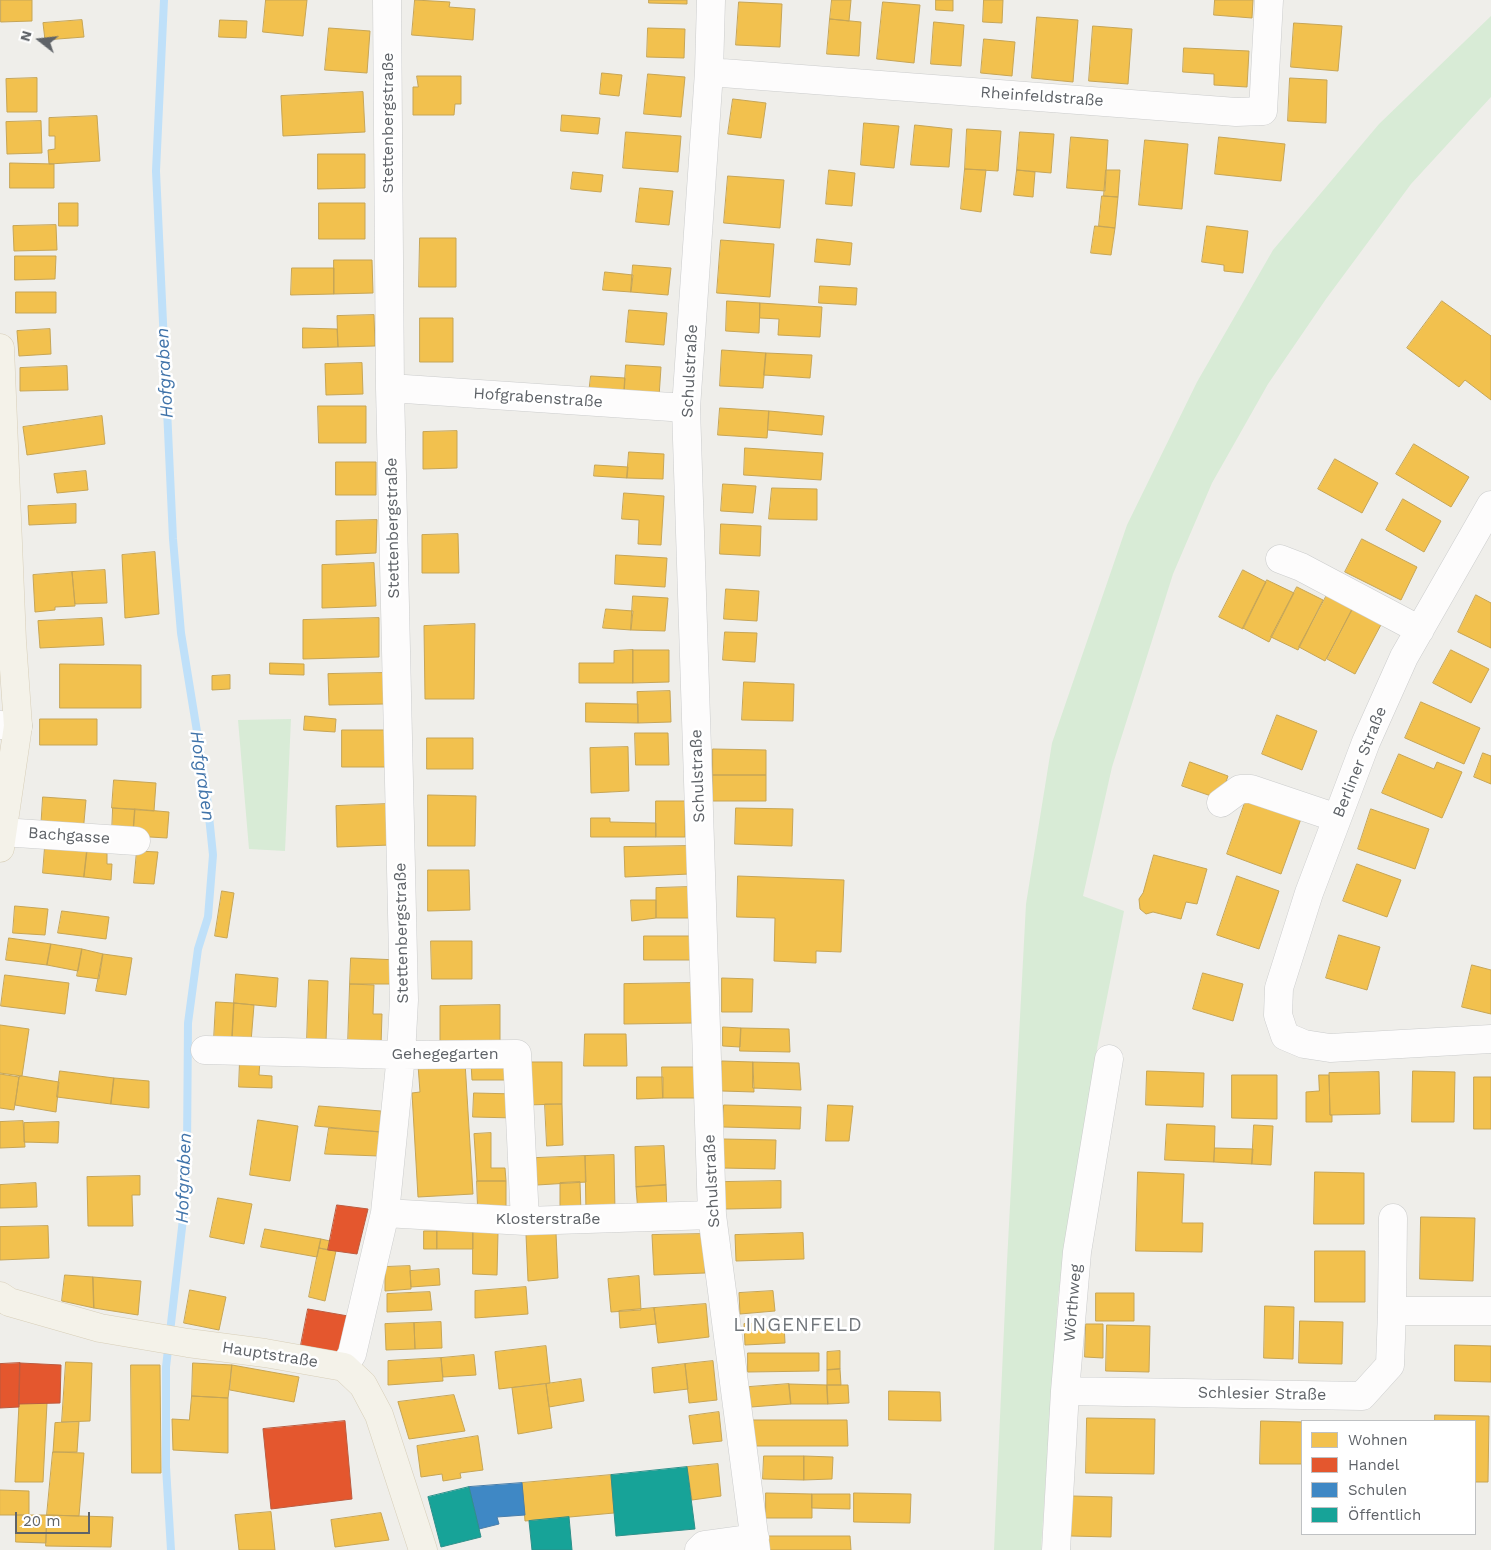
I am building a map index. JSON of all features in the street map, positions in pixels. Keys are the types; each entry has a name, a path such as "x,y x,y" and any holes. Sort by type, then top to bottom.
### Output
{"main road":[{"path":"0,348 9,725 1,840"},
{"name":"Hauptstraße","path":"0,1296 9,1302 100,1328 344,1367"},
{"path":"344,1367 363,1385 379,1414 422,1550"}],"street":[{"name":"Stettenbergstraße","path":"387,0 390,388 404,991 400,1055"},
{"name":"Schulstraße","path":"711,0 709,72 686,408 712,1215 756,1544"},
{"name":"Rheinfeldstraße","path":"709,72 1236,112 1263,111 1269,0"},
{"name":"Hofgrabenstraße","path":"390,388 686,408"},
{"name":"Berliner Straße","path":"1491,506 1404,657 1366,742 1309,893 1279,988 1278,1015 1285,1036 1304,1044 1330,1048 1491,1040"},
{"path":"1280,559 1302,567 1420,630"},
{"path":"1221,803 1240,789 1250,789 1337,818"},
{"name":"Bachgasse","path":"1,840 136,841"},
{"name":"Gehegegarten","path":"205,1050 400,1055 517,1054 525,1221"},
{"path":"344,1367 352,1354 385,1213 400,1055"},
{"name":"Wörthweg","path":"1056,1550 1065,1391 1077,1252 1109,1059"},
{"name":"Klosterstraße","path":"385,1213 525,1221 712,1215"},
{"name":"Schlesier Straße","path":"1065,1391 1362,1396 1390,1365 1393,1218"},
{"path":"1392,1311 1491,1311"},
{"path":"699,1550 704,1545 756,1544"}],"green space":[{"path":"1491,16 1491,97 1411,184 1326,299 1268,384 1212,483 1173,574 1112,767 1083,896 1124,911 1098,1043 1058,1297 1041,1550 994,1550 1026,904 1052,743 1127,525 1197,382 1273,250 1379,124"},
{"path":"291,719 285,851 249,849 238,720"}],"building: Wohnen":[{"path":"1,0 32,0 32,21 1,22"},
{"path":"266,0 307,0 303,36 263,32"},
{"path":"415,0 450,2 449,7 475,9 473,40 412,35"},
{"path":"649,0 687,0 687,4 649,3"},
{"path":"832,0 851,0 849,21 830,19"},
{"path":"936,0 953,0 953,11 936,10"},
{"path":"984,0 1003,0 1002,23 983,22"},
{"path":"1215,0 1253,0 1252,18 1214,15"},
{"path":"739,2 782,4 780,47 736,45"},
{"path":"883,2 920,5 914,63 877,59"},
{"path":"1037,17 1078,20 1073,82 1032,78"},
{"path":"830,19 861,22 859,56 827,54"},
{"path":"82,20 84,37 45,40 43,23"},
{"path":"220,20 247,21 246,38 219,37"},
{"path":"934,22 964,25 961,66 931,64"},
{"path":"1294,23 1342,26 1338,71 1291,67"},
{"path":"1093,26 1132,29 1128,84 1089,81"},
{"path":"329,28 370,31 367,73 325,70"},
{"path":"648,28 685,29 684,58 647,57"},
{"path":"984,39 1015,42 1012,76 981,73"},
{"path":"1184,48 1249,51 1247,87 1214,85 1214,74 1183,72"},
{"path":"602,73 622,75 619,96 600,94"},
{"path":"648,74 685,77 681,117 644,114"},
{"path":"417,76 461,76 461,104 455,104 454,115 413,115 413,87 418,87"},
{"path":"37,78 37,112 7,112 6,79"},
{"path":"1290,78 1327,80 1326,123 1288,121"},
{"path":"363,92 365,132 283,136 281,96"},
{"path":"733,99 766,103 761,138 728,134"},
{"path":"562,115 600,118 598,134 561,131"},
{"path":"97,116 100,161 49,164 48,150 55,149 55,136 49,136 49,118"},
{"path":"41,121 42,153 7,154 6,122"},
{"path":"864,123 899,126 894,168 861,165"},
{"path":"915,125 952,129 949,167 911,165"},
{"path":"967,129 1001,131 998,171 965,169"},
{"path":"626,132 681,136 678,172 623,168"},
{"path":"1020,132 1054,134 1051,173 1017,170"},
{"path":"1071,137 1108,140 1105,191 1067,188"},
{"path":"1219,137 1285,144 1281,181 1215,174"},
{"path":"1145,140 1188,144 1182,209 1139,205"},
{"path":"318,154 365,154 365,188 318,189"},
{"path":"10,163 54,164 54,188 10,188"},
{"path":"965,169 986,170 981,212 961,209"},
{"path":"829,170 855,173 852,206 826,204"},
{"path":"1017,170 1035,172 1033,197 1014,195"},
{"path":"1106,170 1120,170 1118,197 1104,196"},
{"path":"573,172 603,175 601,192 571,189"},
{"path":"728,176 784,180 780,228 724,223"},
{"path":"640,188 673,191 669,225 636,222"},
{"path":"1102,196 1118,197 1115,228 1099,226"},
{"path":"59,203 78,203 78,226 59,226"},
{"path":"319,203 365,203 365,239 319,239"},
{"path":"56,225 57,250 14,251 13,226"},
{"path":"1095,226 1115,228 1111,255 1091,253"},
{"path":"1207,226 1248,231 1243,273 1224,271 1224,265 1202,262"},
{"path":"420,238 456,238 456,287 419,287"},
{"path":"817,239 852,243 850,265 815,262"},
{"path":"721,240 774,244 770,297 717,293"},
{"path":"15,256 56,256 55,279 15,280"},
{"path":"334,260 372,260 373,293 334,294"},
{"path":"633,265 671,268 668,295 631,292"},
{"path":"292,268 334,268 334,294 291,295"},
{"path":"605,272 633,275 631,292 603,290"},
{"path":"820,286 857,288 856,305 819,303"},
{"path":"16,292 56,292 56,313 16,313"},
{"path":"727,301 760,303 759,333 726,331"},
{"path":"1442,301 1491,336 1491,400 1465,380 1459,387 1407,348"},
{"path":"760,303 822,307 820,337 778,335 779,319 760,318"},
{"path":"629,310 667,313 664,345 626,342"},
{"path":"374,315 375,346 338,347 337,316"},
{"path":"420,318 453,318 453,362 420,362"},
{"path":"303,328 337,329 338,347 303,348"},
{"path":"50,329 51,354 19,356 17,331"},
{"path":"722,350 766,353 763,388 720,386"},
{"path":"766,353 812,355 810,378 764,375"},
{"path":"362,363 363,394 326,395 325,364"},
{"path":"626,365 661,367 659,397 624,395"},
{"path":"67,366 68,390 20,391 20,368"},
{"path":"591,376 625,378 624,395 589,393"},
{"path":"318,406 366,406 366,443 319,443"},
{"path":"720,408 769,411 767,438 718,435"},
{"path":"769,411 824,416 822,435 768,430"},
{"path":"102,416 105,444 27,455 23,427"},
{"path":"457,431 457,468 423,469 423,432"},
{"path":"1414,444 1469,477 1451,507 1396,474"},
{"path":"745,448 823,453 821,480 744,475"},
{"path":"629,452 664,454 663,479 627,478"},
{"path":"1335,459 1378,483 1362,513 1318,489"},
{"path":"336,462 376,462 376,495 336,495"},
{"path":"595,465 628,467 627,478 594,476"},
{"path":"86,471 88,490 57,493 54,474"},
{"path":"723,484 756,486 753,513 721,511"},
{"path":"772,488 817,489 817,520 769,519"},
{"path":"624,493 664,496 661,545 638,544 639,520 622,519"},
{"path":"1403,499 1441,521 1424,552 1386,530"},
{"path":"76,504 76,523 29,525 28,506"},
{"path":"377,520 376,553 336,555 336,521"},
{"path":"721,524 761,526 760,556 720,554"},
{"path":"458,534 459,573 422,573 422,535"},
{"path":"1362,539 1417,567 1401,600 1345,572"},
{"path":"155,552 159,614 125,618 122,555"},
{"path":"616,555 667,558 665,587 615,584"},
{"path":"374,563 376,606 322,608 322,565"},
{"path":"105,570 107,603 75,604 72,572"},
{"path":"1243,570 1266,582 1243,629 1219,617"},
{"path":"72,572 75,606 55,607 55,610 35,612 33,575"},
{"path":"1267,580 1294,593 1269,642 1243,628"},
{"path":"1297,587 1323,600 1298,650 1271,637"},
{"path":"726,589 759,591 757,621 724,619"},
{"path":"1327,595 1353,608 1325,661 1299,647"},
{"path":"1476,595 1491,603 1491,648 1458,632"},
{"path":"633,596 668,598 665,631 631,630"},
{"path":"1355,604 1384,619 1355,674 1327,659"},
{"path":"606,609 633,611 631,630 603,628"},
{"path":"102,618 104,645 40,648 38,621"},
{"path":"379,618 379,657 303,659 303,620"},
{"path":"475,624 474,699 425,699 424,626"},
{"path":"725,632 757,633 755,662 723,660"},
{"path":"633,650 669,650 669,682 633,683"},
{"path":"633,650 633,683 579,683 579,663 614,663 614,651"},
{"path":"1451,650 1489,669 1471,703 1433,683"},
{"path":"270,663 304,664 304,675 270,674"},
{"path":"60,664 141,665 141,708 60,708"},
{"path":"383,673 384,704 329,705 328,674"},
{"path":"230,675 230,689 212,690 212,676"},
{"path":"744,682 794,684 793,721 742,720"},
{"path":"670,691 671,722 638,723 637,692"},
{"path":"1421,702 1480,728 1464,764 1405,738"},
{"path":"586,703 638,704 638,723 586,722"},
{"path":"1277,715 1317,731 1302,770 1262,754"},
{"path":"305,716 336,719 335,732 304,730"},
{"path":"40,719 97,719 97,745 40,745"},
{"path":"342,730 389,730 389,767 342,767"},
{"path":"635,733 668,733 669,765 636,765"},
{"path":"427,738 473,738 473,769 427,769"},
{"path":"628,747 629,791 591,793 590,748"},
{"path":"713,749 766,750 766,775 713,775"},
{"path":"1483,753 1491,756 1491,784 1474,777"},
{"path":"1399,754 1434,769 1437,762 1462,772 1442,818 1382,793"},
{"path":"1190,762 1228,776 1220,799 1182,786"},
{"path":"713,775 766,775 766,801 713,801"},
{"path":"114,780 156,783 154,811 112,808"},
{"path":"428,795 476,796 475,846 428,846"},
{"path":"43,797 86,800 83,833 41,830"},
{"path":"1247,797 1302,816 1281,874 1227,854"},
{"path":"656,801 685,801 685,837 656,837"},
{"path":"388,804 390,845 337,847 336,806"},
{"path":"113,808 135,809 133,835 112,834"},
{"path":"736,808 793,809 792,846 735,844"},
{"path":"135,809 169,812 167,838 133,836"},
{"path":"1371,809 1429,829 1415,869 1358,849"},
{"path":"591,818 610,818 610,822 656,823 656,837 591,837"},
{"path":"688,846 689,874 625,877 624,847"},
{"path":"45,847 87,851 84,877 43,873"},
{"path":"87,851 107,853 107,864 112,864 111,880 84,877"},
{"path":"137,851 158,852 154,884 134,883"},
{"path":"1154,855 1207,869 1197,904 1186,902 1181,919 1153,912 1146,914 1140,909 1139,899 1143,893"},
{"path":"1357,864 1401,880 1387,917 1343,901"},
{"path":"428,870 469,870 470,910 428,911"},
{"path":"738,876 844,880 841,952 816,951 816,963 774,961 775,918 737,917"},
{"path":"1237,876 1279,891 1259,949 1217,935"},
{"path":"689,887 690,918 656,918 656,888"},
{"path":"222,891 234,893 227,938 215,936"},
{"path":"631,900 656,900 656,918 632,921"},
{"path":"15,906 48,909 45,935 13,933"},
{"path":"62,911 109,917 106,939 58,933"},
{"path":"1339,935 1380,947 1367,990 1326,978"},
{"path":"644,936 693,936 693,960 644,960"},
{"path":"9,938 51,944 47,965 6,960"},
{"path":"431,941 472,941 472,979 432,979"},
{"path":"51,944 82,949 78,971 47,965"},
{"path":"82,949 103,954 99,979 77,976"},
{"path":"103,954 132,958 126,995 96,991"},
{"path":"351,958 399,960 399,984 350,984"},
{"path":"1472,965 1491,970 1491,1014 1462,1007"},
{"path":"1203,973 1243,984 1233,1021 1193,1009"},
{"path":"236,974 278,978 276,1007 234,1003"},
{"path":"5,975 69,983 65,1014 1,1006"},
{"path":"722,978 753,979 752,1012 722,1012"},
{"path":"309,980 328,981 326,1042 307,1041"},
{"path":"693,983 694,1023 624,1024 624,984"},
{"path":"350,984 374,985 373,1014 382,1014 381,1046 348,1045"},
{"path":"216,1002 234,1003 232,1041 214,1040"},
{"path":"234,1003 254,1005 251,1042 232,1041"},
{"path":"500,1005 500,1050 440,1050 440,1006"},
{"path":"0,1025 29,1029 22,1076 0,1073"},
{"path":"723,1027 741,1028 740,1047 723,1046"},
{"path":"741,1028 789,1029 790,1052 740,1051"},
{"path":"585,1034 626,1034 627,1066 584,1066"},
{"path":"240,1060 260,1060 259,1075 272,1076 272,1088 239,1087"},
{"path":"722,1061 753,1062 754,1092 722,1091"},
{"path":"465,1062 473,1194 418,1197 412,1093 420,1092 418,1065"},
{"path":"511,1062 511,1080 472,1080 471,1063"},
{"path":"527,1062 562,1062 562,1104 527,1105"},
{"path":"753,1062 799,1063 801,1090 753,1088"},
{"path":"662,1067 695,1067 695,1098 663,1098"},
{"path":"60,1071 114,1078 111,1104 57,1097"},
{"path":"1147,1071 1204,1073 1203,1107 1146,1105"},
{"path":"1413,1071 1455,1072 1454,1122 1412,1122"},
{"path":"1379,1072 1380,1114 1330,1115 1329,1073"},
{"path":"0,1074 19,1077 14,1110 0,1108"},
{"path":"1232,1075 1277,1075 1277,1119 1232,1118"},
{"path":"1319,1075 1329,1075 1330,1115 1332,1115 1332,1122 1306,1122 1306,1092 1319,1091"},
{"path":"19,1077 59,1082 56,1112 15,1105"},
{"path":"637,1077 663,1077 663,1098 637,1099"},
{"path":"1474,1077 1491,1077 1491,1129 1474,1129"},
{"path":"114,1078 149,1081 149,1108 111,1104"},
{"path":"474,1093 516,1094 515,1118 473,1117"},
{"path":"545,1104 562,1104 563,1145 547,1146"},
{"path":"724,1105 801,1107 800,1129 723,1127"},
{"path":"828,1105 853,1106 849,1141 826,1141"},
{"path":"319,1106 381,1111 381,1132 315,1126"},
{"path":"258,1120 298,1126 290,1181 250,1175"},
{"path":"23,1121 25,1147 0,1148 0,1122"},
{"path":"59,1122 58,1143 24,1142 24,1123"},
{"path":"1167,1124 1215,1126 1214,1162 1165,1160"},
{"path":"1254,1125 1273,1126 1271,1165 1252,1164"},
{"path":"329,1128 381,1132 379,1156 325,1154"},
{"path":"491,1133 491,1168 505,1168 506,1181 477,1181 474,1134"},
{"path":"722,1139 776,1140 775,1169 721,1168"},
{"path":"664,1146 666,1185 636,1187 635,1147"},
{"path":"1215,1148 1253,1149 1252,1164 1214,1162"},
{"path":"614,1155 615,1212 586,1213 585,1156"},
{"path":"585,1156 586,1182 537,1185 536,1158"},
{"path":"1138,1172 1184,1174 1182,1223 1203,1223 1202,1252 1136,1251"},
{"path":"1315,1172 1364,1173 1364,1224 1314,1224"},
{"path":"140,1176 140,1195 132,1195 133,1226 88,1226 87,1177"},
{"path":"477,1181 506,1181 506,1208 478,1208"},
{"path":"781,1181 781,1208 725,1209 724,1182"},
{"path":"580,1182 581,1213 560,1214 560,1183"},
{"path":"36,1183 37,1207 0,1208 0,1185"},
{"path":"666,1185 667,1212 638,1213 636,1187"},
{"path":"218,1198 252,1204 244,1244 210,1237"},
{"path":"1421,1217 1475,1218 1473,1281 1420,1279"},
{"path":"48,1226 49,1258 0,1260 0,1227"},
{"path":"265,1229 321,1239 317,1257 261,1247"},
{"path":"424,1231 437,1231 437,1249 424,1249"},
{"path":"437,1231 473,1231 473,1249 437,1249"},
{"path":"473,1231 498,1232 497,1275 473,1274"},
{"path":"556,1233 558,1278 528,1281 526,1234"},
{"path":"803,1233 804,1259 736,1261 735,1235"},
{"path":"703,1234 705,1273 654,1275 652,1235"},
{"path":"321,1239 330,1241 328,1250 319,1248"},
{"path":"319,1248 336,1251 325,1301 309,1297"},
{"path":"1315,1251 1365,1251 1365,1302 1315,1302"},
{"path":"410,1266 411,1289 385,1291 385,1267"},
{"path":"439,1269 440,1285 411,1287 410,1271"},
{"path":"65,1275 93,1277 94,1308 62,1301"},
{"path":"639,1276 641,1310 611,1312 608,1279"},
{"path":"93,1277 141,1281 138,1315 94,1308"},
{"path":"526,1287 528,1314 475,1318 475,1291"},
{"path":"190,1290 226,1297 219,1330 184,1323"},
{"path":"773,1291 775,1311 740,1314 739,1293"},
{"path":"430,1292 432,1310 387,1312 387,1294"},
{"path":"1096,1293 1134,1293 1134,1321 1096,1321"},
{"path":"706,1304 709,1337 658,1343 654,1308"},
{"path":"1265,1306 1294,1307 1293,1359 1264,1358"},
{"path":"654,1308 656,1324 620,1328 619,1311"},
{"path":"1300,1321 1343,1322 1342,1364 1299,1363"},
{"path":"441,1322 442,1348 415,1349 414,1323"},
{"path":"414,1323 415,1349 386,1350 385,1324"},
{"path":"784,1323 785,1343 745,1345 744,1324"},
{"path":"1086,1324 1103,1324 1103,1358 1085,1357"},
{"path":"1107,1325 1150,1326 1149,1372 1106,1371"},
{"path":"1455,1345 1491,1346 1491,1382 1455,1381"},
{"path":"546,1346 550,1383 499,1389 495,1352"},
{"path":"840,1351 840,1369 827,1370 827,1352"},
{"path":"748,1353 819,1353 819,1371 748,1372"},
{"path":"474,1355 476,1375 443,1377 441,1358"},
{"path":"441,1358 443,1381 388,1385 388,1361"},
{"path":"713,1361 717,1400 689,1403 685,1364"},
{"path":"66,1362 92,1363 90,1421 62,1422"},
{"path":"193,1363 232,1365 228,1398 192,1396"},
{"path":"685,1364 688,1389 654,1393 652,1368"},
{"path":"131,1365 160,1365 161,1473 132,1473"},
{"path":"232,1365 299,1377 294,1402 230,1390"},
{"path":"840,1369 841,1385 827,1385 827,1370"},
{"path":"581,1379 584,1401 549,1407 546,1384"},
{"path":"546,1384 552,1428 518,1434 512,1388"},
{"path":"789,1384 791,1404 751,1407 749,1387"},
{"path":"789,1384 827,1385 828,1404 791,1404"},
{"path":"827,1385 848,1385 849,1403 828,1404"},
{"path":"889,1391 940,1392 941,1421 889,1420"},
{"path":"454,1395 465,1431 409,1439 398,1402"},
{"path":"192,1396 228,1398 228,1453 173,1450 172,1419 189,1420"},
{"path":"47,1403 43,1482 15,1482 19,1404"},
{"path":"719,1412 722,1441 693,1444 689,1416"},
{"path":"1435,1415 1489,1416 1488,1482 1476,1482 1476,1420 1435,1420"},
{"path":"1087,1418 1155,1419 1154,1474 1086,1473"},
{"path":"753,1420 847,1420 848,1446 753,1446"},
{"path":"1261,1421 1301,1422 1301,1464 1260,1464"},
{"path":"79,1422 77,1452 53,1452 55,1423"},
{"path":"478,1436 483,1470 460,1473 461,1478 443,1481 442,1474 421,1477 417,1446"},
{"path":"53,1452 84,1453 79,1516 47,1515"},
{"path":"764,1456 804,1456 804,1480 763,1479"},
{"path":"804,1456 833,1457 832,1479 804,1480"},
{"path":"718,1464 721,1496 692,1500 687,1467"},
{"path":"611,1475 614,1513 525,1521 522,1483"},
{"path":"0,1490 29,1491 29,1515 0,1515"},
{"path":"766,1493 812,1494 812,1518 766,1518"},
{"path":"854,1493 911,1494 910,1523 854,1522"},
{"path":"812,1494 850,1494 850,1509 812,1508"},
{"path":"1072,1496 1112,1497 1111,1537 1071,1536"},
{"path":"271,1512 275,1550 239,1550 235,1515"},
{"path":"381,1513 389,1540 335,1547 331,1520"},
{"path":"16,1515 47,1515 46,1543 16,1542"},
{"path":"47,1515 113,1517 111,1547 46,1546"},
{"path":"769,1536 850,1536 851,1550 769,1550"}],"building: Handel":[{"path":"337,1205 368,1209 357,1254 328,1250"},
{"path":"308,1309 348,1316 341,1353 301,1345"},
{"path":"20,1363 61,1365 60,1403 19,1404"},
{"path":"20,1363 19,1407 0,1408 0,1364"},
{"path":"345,1421 352,1499 271,1509 263,1429"}],"building: Schulen":[{"path":"522,1483 525,1515 497,1517 499,1524 479,1529 469,1487"}],"building: Öffentlich":[{"path":"687,1467 695,1529 616,1536 611,1475"},
{"path":"469,1487 481,1537 441,1547 428,1497"},
{"path":"569,1517 572,1550 532,1550 529,1521"}],"waterway":[{"name":"Hofgraben","path":"164,0 156,171 173,539 181,633 206,787 213,855 208,917 198,949 188,1023 187,1150 183,1219 166,1367 166,1467 171,1550"}],"district":[{"name":"LINGENFELD","path":"798,1325"}]}
